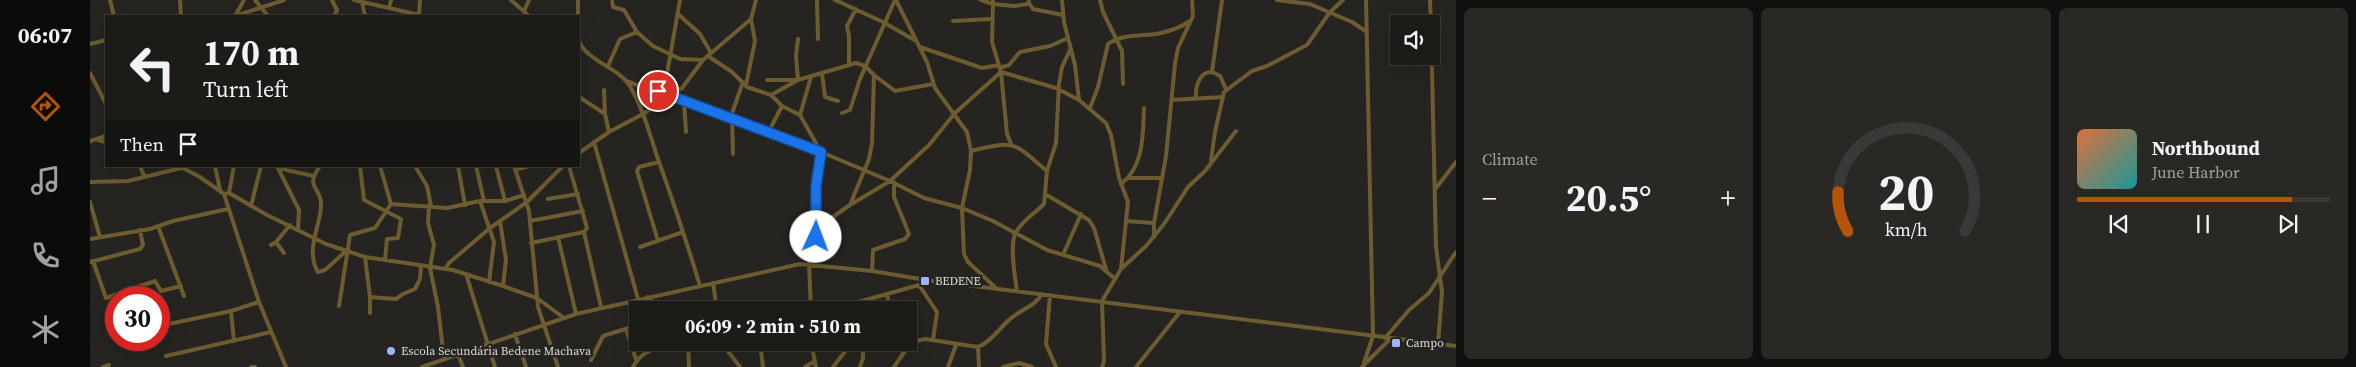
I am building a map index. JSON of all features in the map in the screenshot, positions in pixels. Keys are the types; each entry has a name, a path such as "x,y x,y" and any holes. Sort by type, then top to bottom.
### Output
{"street":[{"path":"110,0 114,15"},
{"path":"180,0 181,15"},
{"path":"236,15 244,0"},
{"path":"255,0 267,15"},
{"path":"238,15 284,0"},
{"path":"332,0 337,10 334,15"},
{"path":"354,0 417,15"},
{"path":"389,8 391,0"},
{"path":"420,0 421,15"},
{"path":"511,0 524,13 529,0"},
{"path":"578,0 578,15"},
{"path":"612,0 613,7 624,10 636,32 653,46 680,59 703,60"},
{"path":"658,91 666,79 680,0"},
{"path":"733,154 731,119 744,83 755,41 751,19 756,0"},
{"path":"816,0 818,39"},
{"path":"836,0 884,22 919,45 982,68 1000,68 1010,65 1020,52 1050,46 1068,38"},
{"path":"889,0 895,1"},
{"path":"982,0 1014,6 1029,1 1033,9 1063,15"},
{"path":"1062,0 1063,15 1075,65 1079,100"},
{"path":"1100,0 1103,12 1122,51 1123,84"},
{"path":"1154,236 1154,223 1162,178 1178,48 1193,16 1192,0"},
{"path":"1212,72 1222,0"},
{"path":"1277,0 1310,2 1367,32"},
{"path":"1211,162 1223,96 1226,89 1252,71 1268,66 1307,45 1330,12 1343,0"},
{"path":"1363,365 1374,336 1366,0"},
{"path":"1430,0 1431,15"},
{"path":"842,113 850,110 865,66 895,1"},
{"path":"895,1 919,45 933,84 967,132 971,151 970,170 962,208 965,258 997,289"},
{"path":"362,2 365,15"},
{"path":"993,2 991,20 992,42 1000,68 1007,134 1010,144"},
{"path":"849,64 847,26 856,9"},
{"path":"254,10 256,15"},
{"path":"678,14 700,34 709,55 752,90 772,95 777,94 798,80"},
{"path":"580,152 609,132 671,97 682,88 703,60 751,19"},
{"path":"953,21 991,20"},
{"path":"1090,108 1098,87 1108,44 1130,36 1156,34 1190,21"},
{"path":"608,66 620,40 636,32"},
{"path":"798,39 796,56 798,80"},
{"path":"90,44 105,40"},
{"path":"581,48 626,81 658,91 821,152 892,182 924,198 962,208 1063,255 1090,262 1106,269 1114,278"},
{"path":"1017,291 1014,259 1015,234 1022,224 1043,205 1048,171 1056,143 1062,67 1070,50"},
{"path":"766,80 798,80 856,63 865,66 896,91 933,84"},
{"path":"1432,65 1436,247 1442,302 1438,344"},
{"path":"1000,68 1059,90 1079,100 1106,123 1121,184 1127,197 1121,269"},
{"path":"817,228 850,204 892,182 929,145 955,113 1000,68"},
{"path":"1196,99 1198,80 1201,75 1212,72 1220,76 1226,89"},
{"path":"90,74 105,102"},
{"path":"822,74 825,97 838,101"},
{"path":"850,204 864,171 872,143 874,75"},
{"path":"800,115 810,77"},
{"path":"626,81 643,114 684,232 700,286"},
{"path":"604,90 605,114 609,132"},
{"path":"772,95 782,106 800,115 821,152 816,186 817,228 809,264 811,301"},
{"path":"1171,100 1223,96"},
{"path":"580,98 605,114"},
{"path":"684,101 686,132"},
{"path":"768,133 782,106"},
{"path":"1121,184 1128,178 1137,163 1142,142 1144,108"},
{"path":"1102,367 1104,360 1102,301 1114,278 1154,236 1173,212 1188,187 1236,131"},
{"path":"90,141 105,136"},
{"path":"98,140 105,142"},
{"path":"594,142 638,299"},
{"path":"971,151 994,145 1010,144 1020,147 1048,171"},
{"path":"658,241 637,171 639,167 659,162"},
{"path":"1436,188 1456,162"},
{"path":"140,167 144,176"},
{"path":"90,182 119,182 181,167 220,190 224,194 259,302 286,367"},
{"path":"215,167 220,190"},
{"path":"229,193 234,167"},
{"path":"251,206 261,167"},
{"path":"278,167 299,210 298,229"},
{"path":"279,167 314,176"},
{"path":"319,167 314,176 313,185 321,204 313,236 314,262 318,272 325,270 346,251"},
{"path":"360,167 364,200 401,220 398,238 387,239 385,260"},
{"path":"380,167 391,204"},
{"path":"416,167 427,186 430,206 428,223 434,245 430,268 438,308 440,367"},
{"path":"458,167 465,205"},
{"path":"476,167 483,215 490,228 494,242 489,282"},
{"path":"496,167 505,201"},
{"path":"445,269 449,263 490,228 527,202 562,167"},
{"path":"569,167 587,228 584,232 602,307"},
{"path":"514,168 527,202 536,298 543,325 558,367"},
{"path":"1128,178 1162,178"},
{"path":"872,271 873,250 905,240 909,234 894,197 892,182"},
{"path":"224,194 229,193 251,206 346,251 365,257 466,274 536,298 564,318"},
{"path":"548,199 578,194"},
{"path":"1045,194 1090,220 1106,269"},
{"path":"391,204 447,208 482,201 505,201 524,195"},
{"path":"90,202 100,237"},
{"path":"339,306 346,251 351,233 375,228 391,204"},
{"path":"90,239 140,230 228,209"},
{"path":"530,221 583,211"},
{"path":"1063,255 1081,214"},
{"path":"500,221 506,260 504,286"},
{"path":"1126,221 1154,223"},
{"path":"271,245 276,242 290,225"},
{"path":"158,226 184,296"},
{"path":"105,298 92,262 140,249 143,245 140,230"},
{"path":"531,242 584,232"},
{"path":"640,247 684,232"},
{"path":"558,237 576,314"},
{"path":"276,242 284,252"},
{"path":"1363,365 1388,338 1409,310 1425,298 1456,252"},
{"path":"365,257 370,313"},
{"path":"425,367 488,343 576,314 800,264 872,271 926,280 1456,346"},
{"path":"370,297 398,299 402,294 415,289 420,280 421,266"},
{"path":"466,274 495,367"},
{"path":"865,301 919,285 926,280"},
{"path":"142,286 155,281 158,286"},
{"path":"713,283 716,301"},
{"path":"919,285 937,312 933,340"},
{"path":"170,289 181,286"},
{"path":"887,294 888,301"},
{"path":"917,340 933,340 978,348 1014,315 1038,301 1042,294"},
{"path":"1050,295 1046,344 1056,367"},
{"path":"647,297 652,301"},
{"path":"170,324 231,311 259,302"},
{"path":"231,311 234,341"},
{"path":"1136,367 1180,312"},
{"path":"626,328 636,359"},
{"path":"591,360 603,336 629,328"},
{"path":"166,356 271,332"},
{"path":"515,334 526,367"},
{"path":"948,367 956,344"},
{"path":"978,348 979,367"},
{"path":"632,367 636,359 649,351"},
{"path":"689,351 690,367"},
{"path":"727,351 740,367"},
{"path":"761,351 763,367"},
{"path":"813,351 816,367"},
{"path":"833,367 843,351"},
{"path":"860,367 863,358 861,351"},
{"path":"894,367 904,351"},
{"path":"458,354 462,367"},
{"path":"805,367 815,361"},
{"path":"1003,367 1019,363 1032,367"},
{"path":"104,367 108,365"},
{"path":"250,367 255,367"}],"place":[{"name":"BEDENE","path":"925,281"},
{"name":"Campo","path":"1396,343"},
{"name":"Escola Secundária Bedene Machava","path":"391,351"}],"route":[{"path":"658,91 821,152 816,186 816,237"}]}
